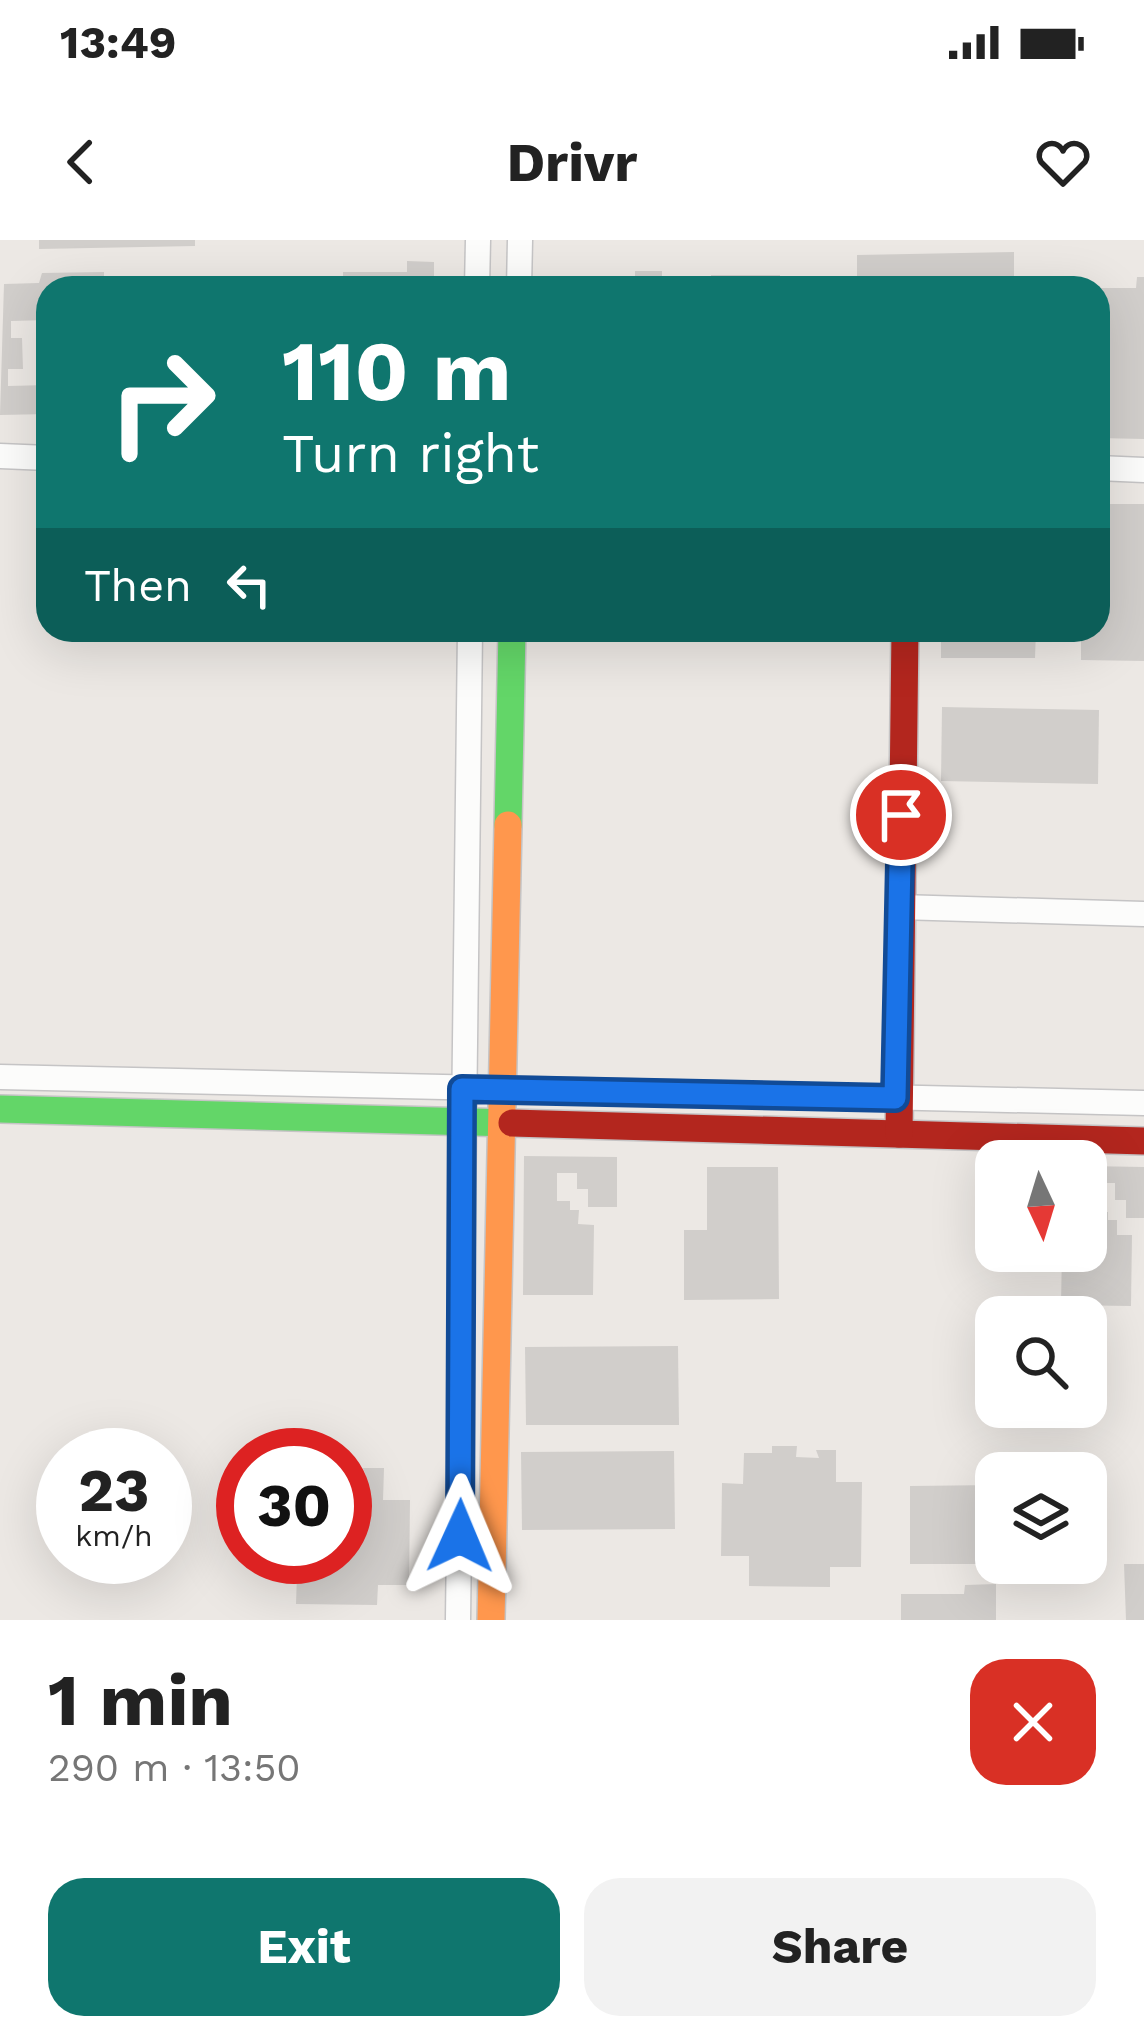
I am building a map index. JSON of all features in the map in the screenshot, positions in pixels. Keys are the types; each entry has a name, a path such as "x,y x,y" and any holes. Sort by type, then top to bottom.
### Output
{"street":[{"path":"477,276 478,240"},
{"path":"519,276 520,240"},
{"path":"0,456 36,458"},
{"path":"1110,469 1144,470"},
{"path":"458,1620 470,642"},
{"path":"491,1620 512,642"},
{"path":"898,1134 905,642"},
{"path":"899,907 1144,914"},
{"path":"0,1077 1144,1103"},
{"path":"0,1108 1144,1141"}],"building":[{"path":"39,240 195,240 195,246 39,249"},
{"path":"1014,252 1014,276 857,276 857,255"},
{"path":"407,261 434,262 434,276 343,276 343,272 407,272"},
{"path":"635,271 662,271 662,276 635,276"},
{"path":"104,272 104,276 41,276"},
{"path":"1137,277 1144,277 1144,439 1110,438 1110,288 1136,288"},
{"path":"36,283 36,320 11,321 11,338 22,338 23,369 8,369 8,386 36,385 36,414 0,415 4,284"},
{"path":"1110,504 1144,504 1144,661 1081,660 1081,642 1110,642"},
{"path":"941,642 1036,642 1035,658 941,658"},
{"path":"942,707 1099,710 1098,784 941,781"},
{"path":"524,1156 617,1157 617,1207 588,1207 588,1189 577,1189 577,1173 557,1173 557,1201 570,1201 570,1210 579,1210 578,1224 594,1225 593,1295 523,1295"},
{"path":"1107,1166 1144,1167 1144,1218 1126,1218 1126,1200 1115,1200 1115,1183 1107,1183"},
{"path":"707,1167 778,1167 779,1299 684,1300 684,1230 707,1230"},
{"path":"1108,1212 1108,1220 1117,1220 1117,1235 1132,1235 1131,1306 1107,1306 1107,1296 1061,1296 1062,1272 1107,1272"},
{"path":"678,1346 679,1425 526,1425 525,1347"},
{"path":"772,1446 797,1446 796,1457 819,1458 816,1450 836,1450 836,1482 862,1482 861,1567 830,1567 830,1587 749,1586 749,1556 721,1556 722,1483 743,1484 744,1453 772,1453"},
{"path":"674,1451 675,1529 522,1530 521,1452"},
{"path":"372,1468 384,1468 383,1500 410,1500 409,1585 378,1585 377,1605 296,1604 297,1584 372,1584"},
{"path":"975,1485 975,1564 910,1564 910,1486"},
{"path":"1124,1564 1144,1564 1144,1620 1126,1620"},
{"path":"996,1584 996,1620 901,1620 901,1594 964,1594 965,1585"}],"traffic: fast":[{"path":"508,825 512,642"},
{"path":"0,1109 512,1123"}],"traffic: slow":[{"path":"491,1620 508,825"}],"traffic: jam":[{"path":"899,1134 905,642"},
{"path":"512,1123 1144,1141"}],"route":[{"path":"460,1536 462,1089 895,1098 901,815"}]}
